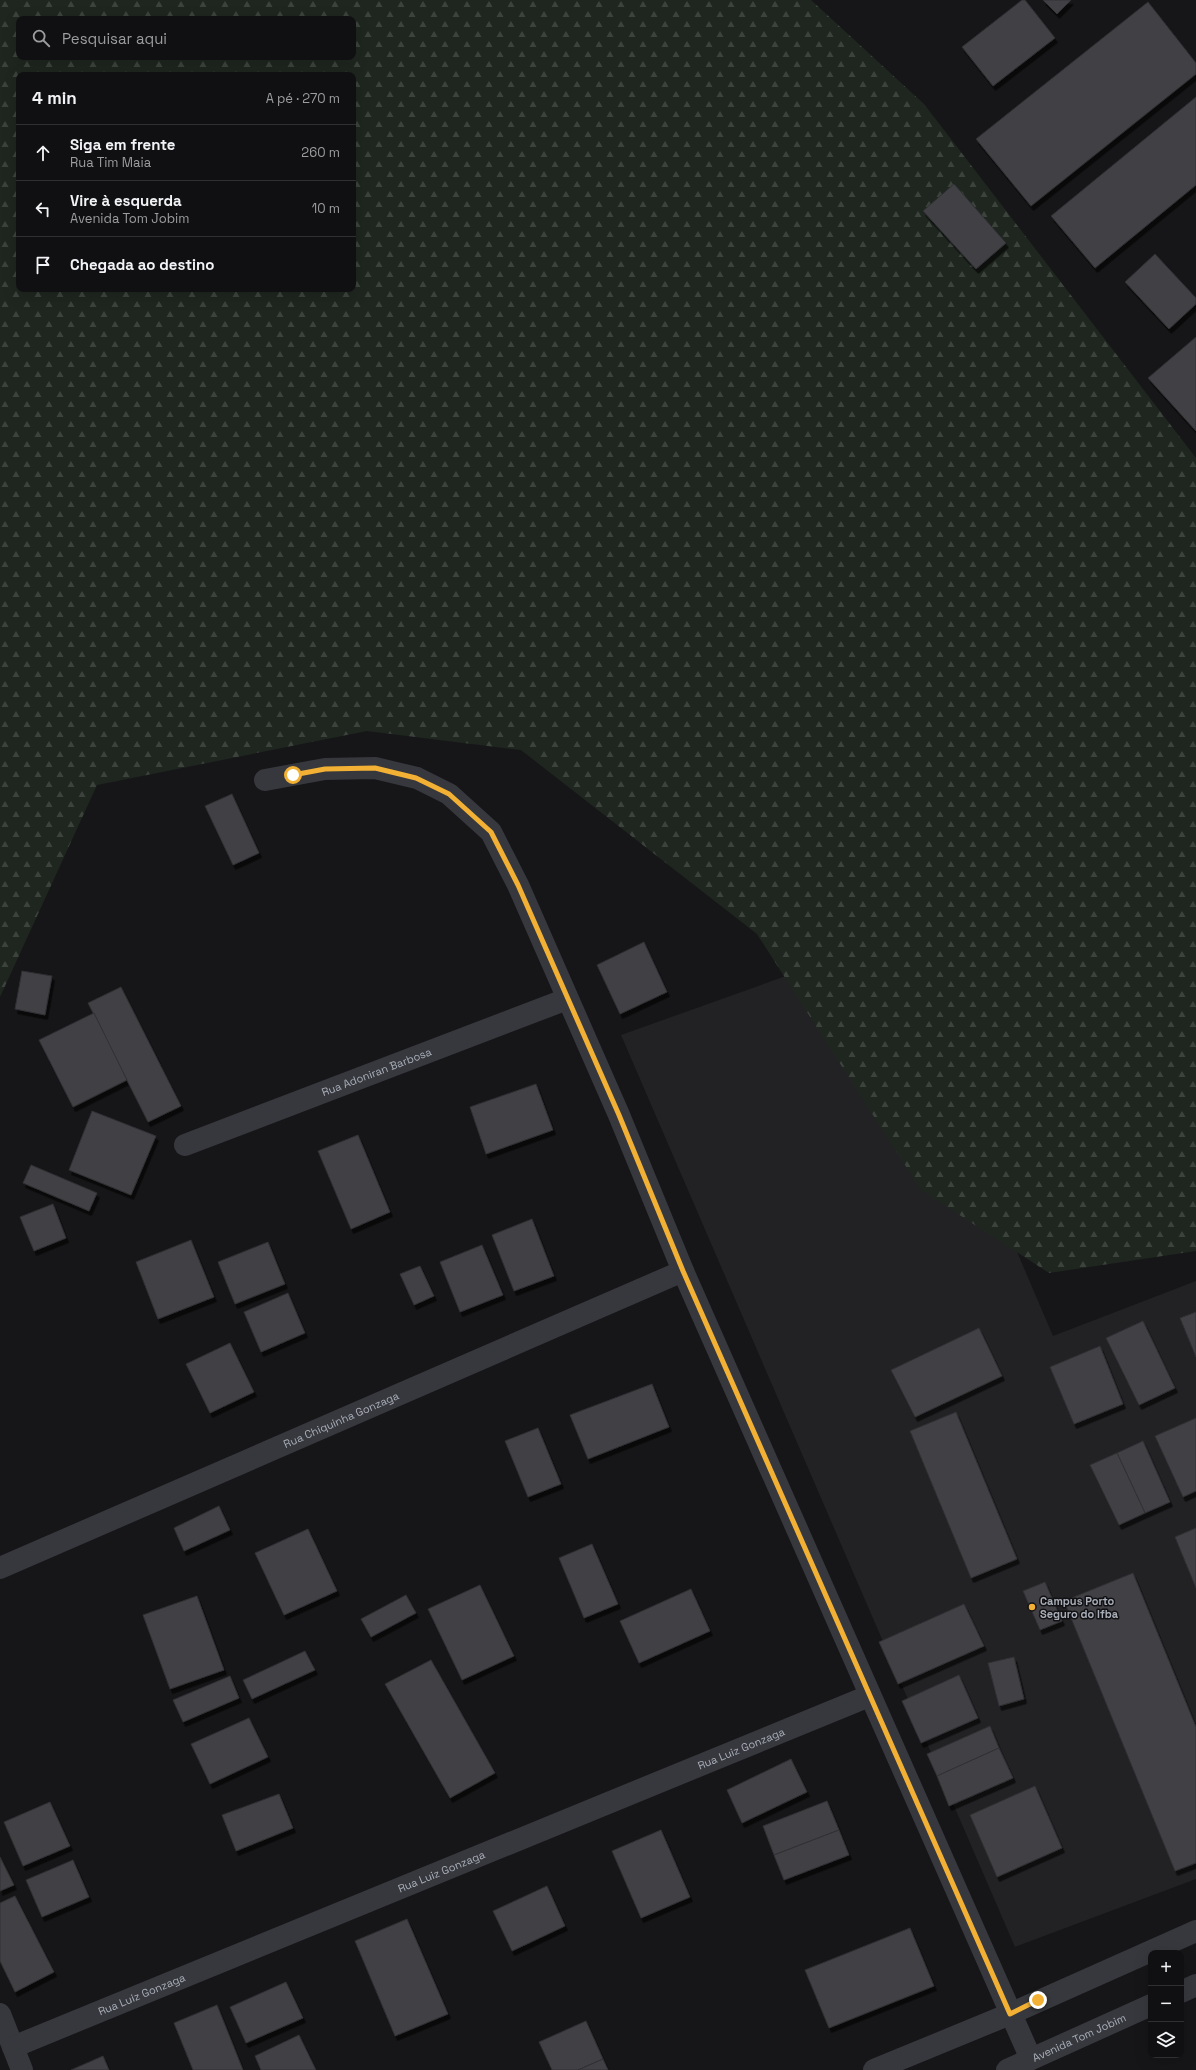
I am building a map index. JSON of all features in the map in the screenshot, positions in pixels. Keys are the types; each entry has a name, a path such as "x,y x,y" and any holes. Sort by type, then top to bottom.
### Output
{"street":[{"path":"264,780 325,769 375,768 416,778 449,794 491,832 518,885 619,1115 683,1271 1031,2059"},
{"name":"Rua Adoniran Barbosa","path":"185,1145 567,999"},
{"name":"Rua Chiquinha Gonzaga","path":"0,1568 683,1271"},
{"name":"Rua Luiz Gonzaga","path":"13,2047 870,1696"},
{"path":"874,2070 1010,2014 1196,1931"},
{"path":"1184,1991 1196,1985"},
{"name":"Avenida Tom Jobim","path":"1007,2070 1148,2006"},
{"path":"0,2014 22,2070"}],"shaded area":[{"name":"Campus Porto Seguro do Ifba","path":"884,941 1053,1336 1196,1281 1196,1879 1015,1947 621,1035"}],"green space":[{"path":"0,0 811,0 924,104 1196,458 1196,1251 1049,1273 921,1190 757,934 521,750 367,731 97,785 0,997"}],"building":[{"path":"1022,0 1025,0 1055,38 993,86 962,47"},
{"path":"1043,0 1071,0 1057,14"},
{"path":"1148,2 1196,63 1196,74 1031,206 976,139"},
{"path":"1196,97 1196,185 1095,268 1051,216"},
{"path":"954,184 1006,243 976,269 923,211"},
{"path":"1155,254 1196,298 1196,304 1169,329 1125,282"},
{"path":"1196,337 1196,431 1148,378"},
{"path":"232,794 259,853 233,865 205,806"},
{"path":"644,942 667,992 620,1014 597,965"},
{"path":"22,971 52,976 45,1015 15,1009"},
{"path":"121,987 181,1106 148,1122 88,1003"},
{"path":"94,1013 127,1080 73,1107 39,1040"},
{"path":"536,1084 553,1130 486,1154 470,1107"},
{"path":"92,1111 156,1136 131,1195 69,1170"},
{"path":"358,1135 390,1212 351,1229 318,1151"},
{"path":"31,1165 97,1193 89,1211 23,1183"},
{"path":"53,1204 66,1238 34,1251 20,1217"},
{"path":"532,1219 554,1276 514,1291 492,1235"},
{"path":"191,1240 214,1297 158,1319 136,1262"},
{"path":"268,1242 285,1284 235,1304 218,1262"},
{"path":"482,1245 503,1295 460,1312 440,1262"},
{"path":"420,1266 434,1296 414,1305 400,1274"},
{"path":"288,1293 305,1333 261,1352 244,1312"},
{"path":"1196,1312 1196,1357 1180,1318"},
{"path":"1143,1321 1175,1388 1139,1405 1106,1338"},
{"path":"979,1328 1002,1376 915,1417 891,1370"},
{"path":"230,1343 254,1392 210,1413 186,1364"},
{"path":"1100,1346 1123,1404 1074,1424 1050,1367"},
{"path":"652,1384 669,1427 588,1459 570,1415"},
{"path":"956,1412 1017,1559 971,1578 910,1431"},
{"path":"1196,1418 1196,1491 1183,1497 1155,1436"},
{"path":"538,1428 561,1484 528,1497 505,1441"},
{"path":"1143,1441 1170,1502 1145,1513 1117,1453"},
{"path":"1117,1453 1145,1513 1119,1525 1090,1465"},
{"path":"219,1506 230,1530 184,1551 174,1528"},
{"path":"1196,1528 1196,1588 1175,1537"},
{"path":"308,1529 337,1591 284,1615 255,1553"},
{"path":"592,1544 618,1604 584,1618 559,1558"},
{"path":"1133,1573 1196,1727 1196,1863 1175,1871 1064,1601"},
{"path":"1045,1582 1062,1621 1040,1630 1023,1591"},
{"path":"480,1585 514,1656 462,1680 428,1609"},
{"path":"691,1589 710,1631 639,1663 620,1621"},
{"path":"406,1595 416,1613 371,1637 361,1619"},
{"path":"197,1596 224,1670 170,1689 143,1615"},
{"path":"964,1604 984,1646 898,1684 879,1642"},
{"path":"305,1651 315,1670 252,1699 243,1680"},
{"path":"1014,1657 1024,1699 999,1706 988,1663"},
{"path":"431,1660 495,1773 450,1798 385,1684"},
{"path":"959,1675 978,1718 921,1743 902,1701"},
{"path":"230,1676 239,1698 183,1722 173,1700"},
{"path":"249,1718 268,1757 210,1784 191,1744"},
{"path":"990,1726 999,1748 937,1776 927,1754"},
{"path":"999,1748 1013,1778 949,1806 937,1776"},
{"path":"791,1759 807,1792 742,1823 727,1790"},
{"path":"1035,1786 1062,1848 997,1877 970,1815"},
{"path":"279,1794 293,1828 236,1851 222,1815"},
{"path":"827,1801 839,1830 774,1855 763,1826"},
{"path":"50,1802 70,1846 23,1866 4,1822"},
{"path":"661,1830 690,1897 641,1918 612,1851"},
{"path":"839,1830 849,1855 784,1880 774,1855"},
{"path":"0,1857 14,1885 0,1891"},
{"path":"73,1860 89,1897 42,1917 26,1880"},
{"path":"547,1886 565,1926 512,1951 493,1911"},
{"path":"15,1896 54,1972 15,1992 0,1961 0,1903"},
{"path":"407,1919 448,2014 395,2036 355,1941"},
{"path":"910,1928 934,1986 829,2028 805,1970"},
{"path":"286,1982 303,2018 246,2043 230,2007"},
{"path":"217,2005 243,2070 193,2070 174,2023"},
{"path":"586,2021 603,2059 578,2070 552,2070 539,2042"},
{"path":"299,2035 316,2070 261,2070 255,2056"},
{"path":"103,2056 109,2070 71,2070"},
{"path":"603,2059 608,2070 578,2070"}],"place":[{"name":"Campus Porto Seguro do Ifba","path":"1032,1607"}],"route":[{"path":"293,775 325,769 375,768 416,778 449,794 491,832 518,885 619,1115 683,1271 1010,2014 1038,2000"}]}
